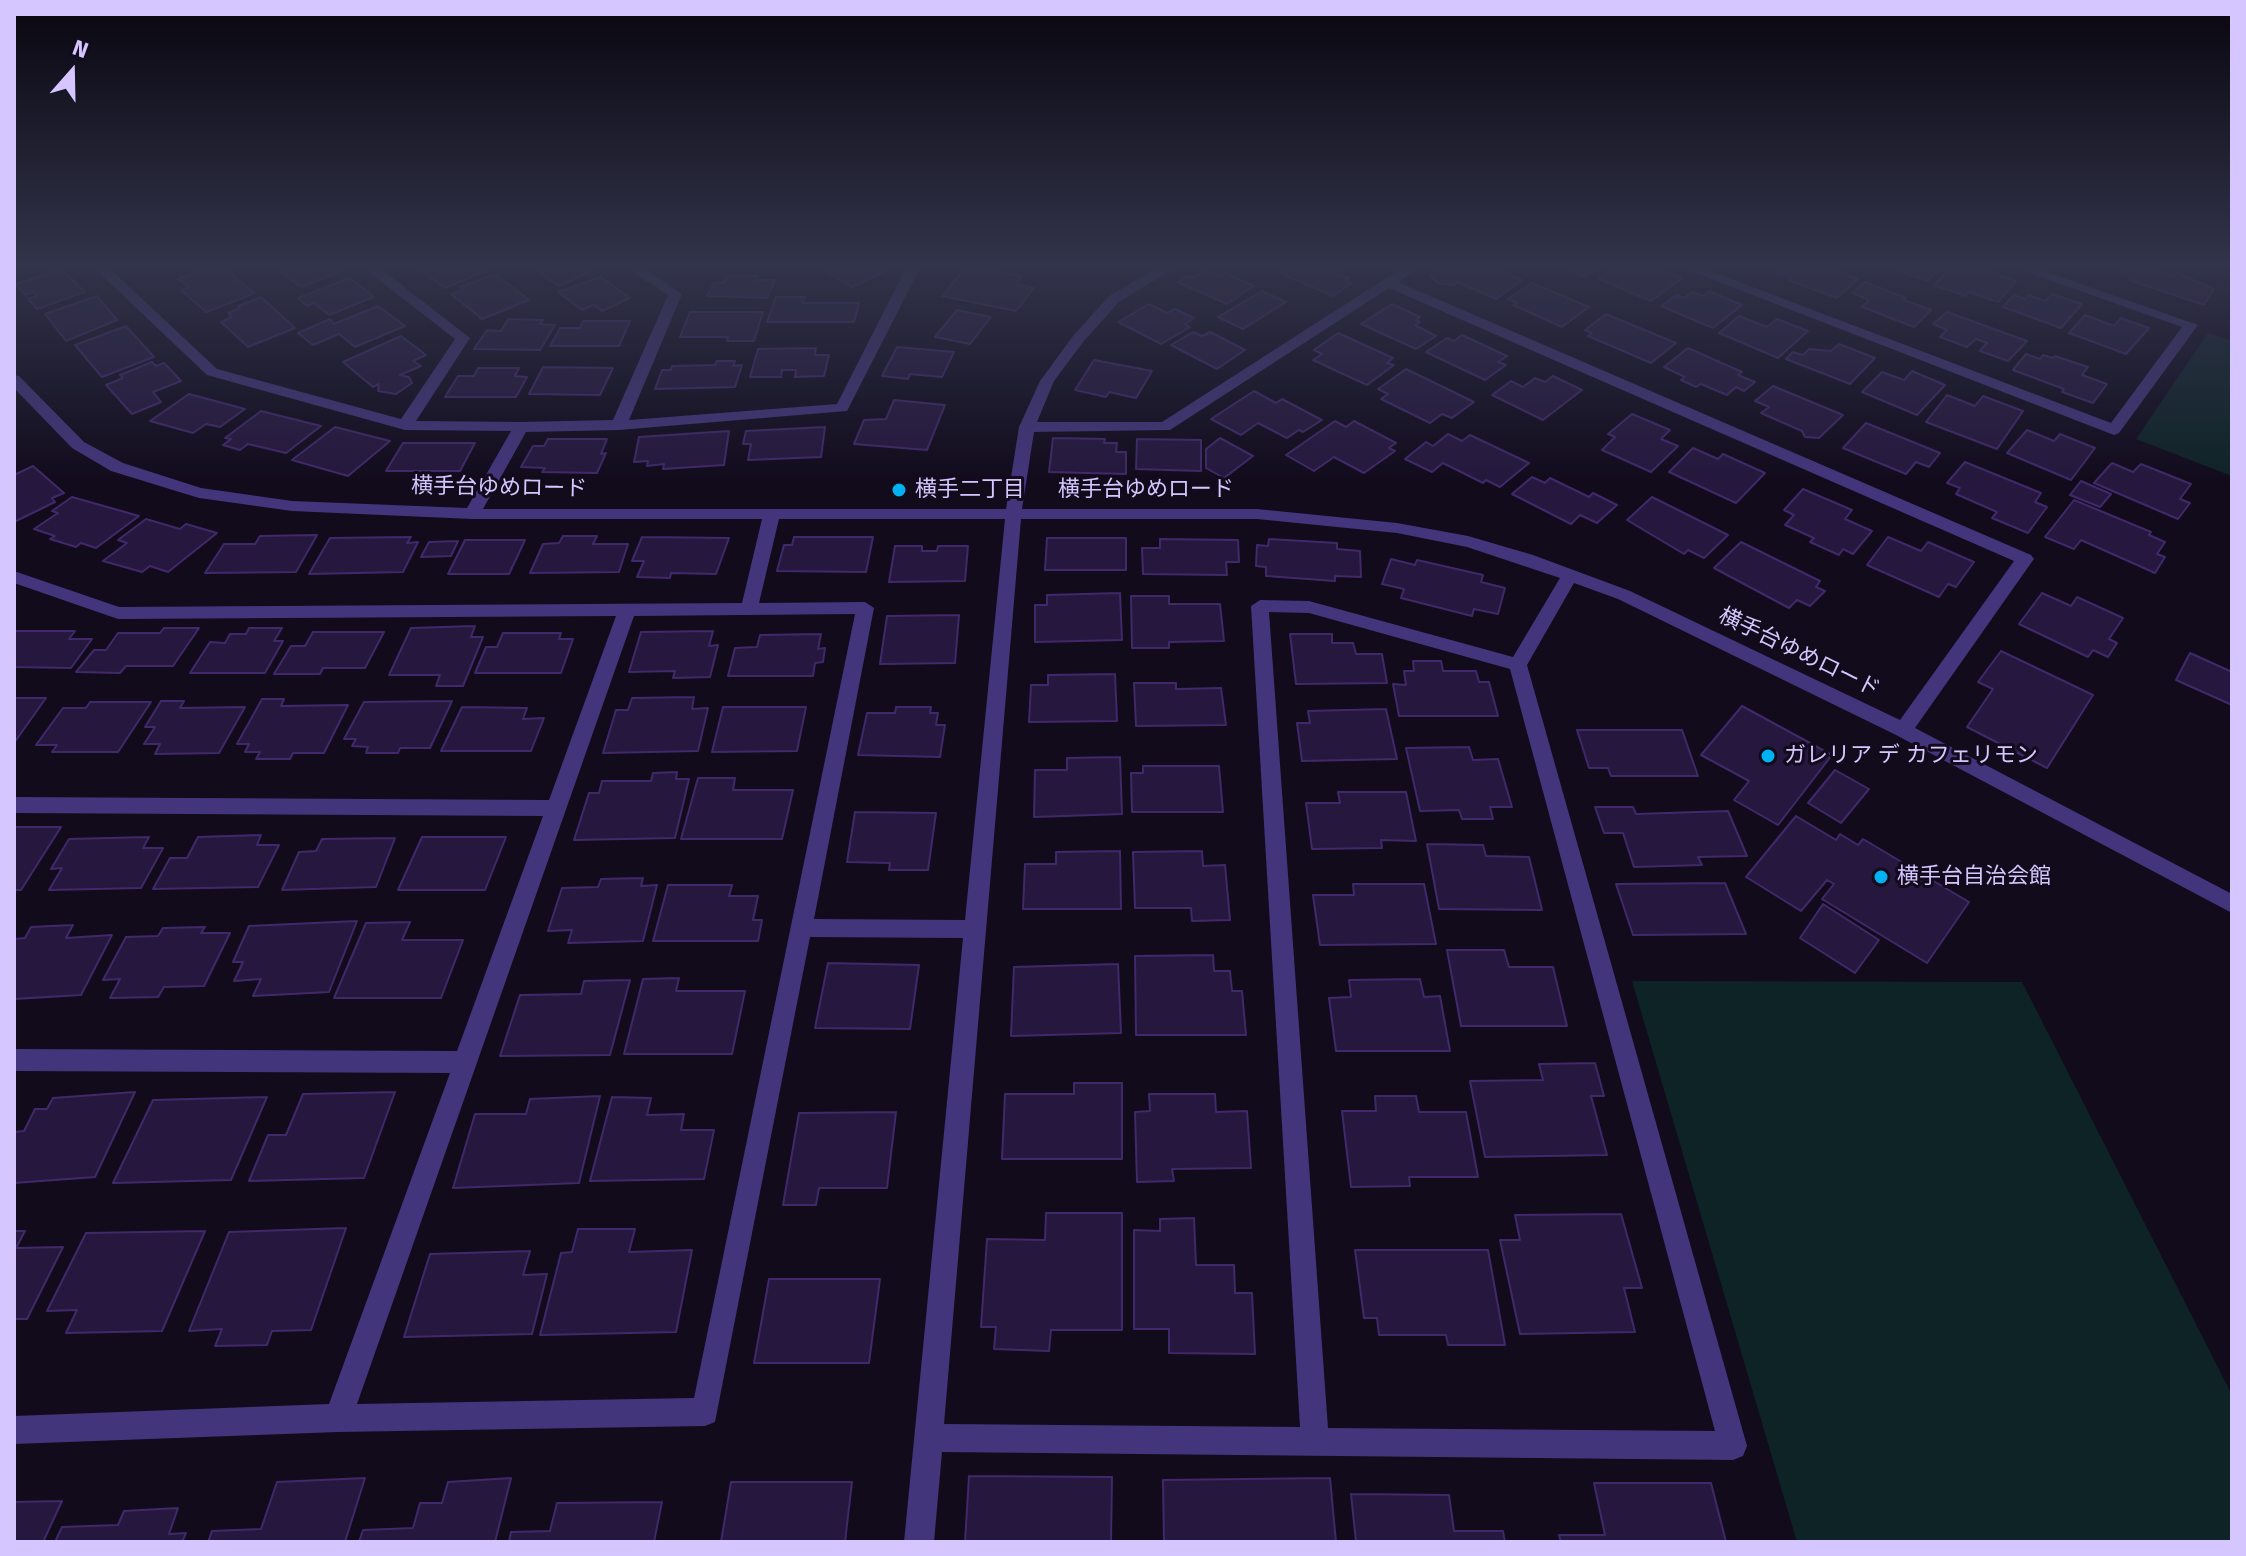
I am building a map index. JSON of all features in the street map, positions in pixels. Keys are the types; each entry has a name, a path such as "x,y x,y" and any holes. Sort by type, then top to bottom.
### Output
{"street":[{"path":"176,339 212,372 405,425 521,427 619,425 842,408 877,339"},
{"path":"405,425 463,339"},
{"path":"619,425 656,339"},
{"path":"919,1542 1014,513 1027,427 1047,381 1078,339"},
{"path":"1027,427 1165,427 1302,339"},
{"path":"1516,339 2025,559 1903,730"},
{"path":"1875,339 2114,430 2181,339"},
{"name":"横手台ゆめロード","path":"14,379 78,445 117,467 199,493 292,506 472,514 1257,514 1330,519 1468,542 1571,574 1624,595 1903,730 2232,904"},
{"path":"472,514 521,427"},
{"path":"749,609 772,514"},
{"path":"927,1438 1733,1446 1518,665 1571,574"},
{"path":"14,577 118,613 865,608 705,1412 338,1418 14,1430"},
{"path":"1315,1442 1260,606 1309,607 1518,665"},
{"path":"338,1418 627,610"},
{"path":"14,805 557,808"},
{"path":"801,928 975,929"},
{"path":"14,1060 466,1062"}],"green space":[{"path":"2204,339 2232,341 2232,476 2136,439"},
{"path":"1632,981 2022,982 2232,1395 2232,1542 1797,1542"}],"building":[{"path":"92,339 137,339 154,357 102,377 75,345"},
{"path":"239,339 269,339 248,347"},
{"path":"305,339 328,339 313,345"},
{"path":"345,339 375,339 355,347"},
{"path":"395,339 404,339 426,355 413,361 421,366 400,375 409,377 412,383 396,394 378,391 379,384 373,387 343,362"},
{"path":"481,339 547,339 540,350 474,349"},
{"path":"554,339 622,339 619,346 550,346"},
{"path":"728,339 755,339 754,341 727,341"},
{"path":"943,339 974,339 970,344"},
{"path":"1150,339 1170,339 1161,344"},
{"path":"1182,339 1223,339 1245,350 1217,369 1171,345"},
{"path":"1330,339 1350,339 1393,358 1387,363 1394,365 1367,385 1313,360 1322,354 1314,350"},
{"path":"1393,339 1432,339 1416,349"},
{"path":"1446,339 1470,339 1507,356 1498,362 1506,365 1485,380 1426,352"},
{"path":"1594,339 1665,339 1676,343 1651,363"},
{"path":"1732,339 1800,339 1778,358"},
{"path":"1944,339 2020,339 2027,341 2008,361 1980,351 1987,343 1976,339 1967,347"},
{"path":"2084,339 2140,339 2126,354"},
{"path":"1839,344 1875,358 1850,384 1786,359 1793,352 1803,355 1809,349 1831,351"},
{"path":"897,347 954,352 942,377 910,374 908,379 882,376"},
{"path":"816,348 815,355 829,355 824,376 795,377 796,370 782,370 781,377 750,377 758,349"},
{"path":"1688,348 1742,372 1738,375 1755,382 1744,391 1736,387 1727,395 1681,380 1685,377 1664,367"},
{"path":"2026,354 2040,359 2043,355 2055,356 2088,367 2082,375 2107,384 2093,403 2062,392 2064,389 2013,370"},
{"path":"1094,360 1152,371 1136,398 1109,392 1106,397 1075,390"},
{"path":"717,361 735,361 733,366 742,365 735,387 655,389 662,370 671,370 672,366 715,365"},
{"path":"152,362 156,366 164,363 181,381 153,392 161,402 132,414 106,385 123,378 120,375"},
{"path":"543,367 613,368 600,395 529,394"},
{"path":"478,368 519,368 515,376 527,377 516,397 445,397 458,376 474,376"},
{"path":"1406,369 1474,402 1452,418 1442,414 1430,423 1381,399 1388,394 1378,389"},
{"path":"1912,371 1945,385 1917,415 1862,392 1882,372 1904,380"},
{"path":"1553,376 1582,390 1543,420 1492,395 1511,381 1523,387 1535,378 1545,382"},
{"path":"1773,386 1843,415 1819,438 1805,437 1802,431 1761,413 1769,407 1755,401"},
{"path":"1254,391 1276,403 1282,399 1322,420 1287,438 1258,423 1241,435 1211,419"},
{"path":"189,394 245,409 220,427 206,424 193,433 150,421"},
{"path":"1947,395 1975,406 1983,396 2023,411 1997,449 1926,422"},
{"path":"894,400 945,405 927,450 854,444 864,420 886,419"},
{"path":"261,411 321,426 286,453 248,444 240,450 223,445 231,439 225,438"},
{"path":"1632,414 1670,430 1661,439 1678,446 1651,472 1602,450 1615,437 1608,434"},
{"path":"1335,421 1346,427 1354,421 1396,443 1389,448 1395,451 1364,473 1334,457 1314,471 1286,455"},
{"path":"1866,423 1940,453 1929,467 1916,462 1906,474 1843,448"},
{"path":"335,427 390,441 348,476 292,460"},
{"path":"825,427 821,457 748,460 751,444 743,444 746,431"},
{"path":"2027,430 2054,441 2060,434 2095,448 2071,480 2007,453"},
{"path":"729,431 724,465 663,469 664,464 647,466 648,461 634,462 639,437"},
{"path":"1448,434 1462,441 1470,435 1529,463 1500,487 1486,480 1483,483 1443,463 1432,472 1405,459 1426,442 1433,446"},
{"path":"1053,438 1105,439 1104,443 1117,443 1116,452 1126,452 1126,474 1049,472"},
{"path":"1220,438 1253,456 1224,478 1206,468 1206,449"},
{"path":"548,439 607,439 601,454 606,453 597,473 542,472 545,468 521,467 533,446 544,446"},
{"path":"1137,439 1201,440 1201,471 1136,469"},
{"path":"403,443 475,443 460,471 386,471"},
{"path":"1693,448 1718,459 1723,454 1765,473 1736,503 1669,472"},
{"path":"1965,462 2041,493 2035,502 2047,507 2028,533 1992,518 1997,512 1956,494 1960,488 1947,483"},
{"path":"2112,463 2133,472 2141,464 2191,484 2180,499 2190,503 2178,519 2094,483"},
{"path":"33,466 64,493 52,498 55,502 14,522 14,475"},
{"path":"1532,477 1545,483 1550,478 1589,497 1593,493 1617,505 1597,523 1580,515 1571,524 1512,494"},
{"path":"2081,481 2111,494 2100,507 2070,495"},
{"path":"1803,489 1852,510 1845,519 1872,531 1853,554 1843,549 1839,555 1810,542 1814,538 1785,525 1794,515 1784,510"},
{"path":"72,497 139,516 96,548 81,543 76,547 50,539 55,536 34,529 58,513 52,511"},
{"path":"1652,497 1728,535 1704,558 1688,550 1684,554 1627,520"},
{"path":"2074,500 2151,532 2149,535 2165,542 2157,554 2165,557 2155,573 2081,540 2074,549 2045,537"},
{"path":"146,519 180,529 186,524 217,533 168,572 150,566 142,572 103,561 127,543 118,540"},
{"path":"317,535 296,572 205,573 224,544 255,544 260,536"},
{"path":"563,536 597,536 593,544 628,544 619,572 530,573 543,544 559,543"},
{"path":"411,537 407,543 418,542 403,572 309,574 330,538"},
{"path":"642,537 729,538 716,574 671,573 670,578 637,577 644,561 632,561"},
{"path":"794,537 873,537 866,572 777,571 784,545 792,545"},
{"path":"1888,537 1921,551 1928,542 1974,562 1956,587 1948,584 1939,597 1867,565"},
{"path":"1047,538 1126,538 1126,570 1045,570"},
{"path":"1160,539 1238,540 1239,562 1226,562 1227,575 1143,574 1142,548 1160,548"},
{"path":"1269,539 1337,543 1337,549 1360,551 1361,577 1335,576 1335,581 1266,576 1266,567 1256,566 1257,545 1268,546"},
{"path":"465,540 525,540 509,574 448,574"},
{"path":"458,541 451,556 421,557 429,542"},
{"path":"1741,542 1820,581 1816,587 1825,591 1810,606 1797,600 1789,608 1714,568"},
{"path":"895,546 922,546 922,551 937,551 938,546 968,546 965,581 889,582"},
{"path":"1391,559 1415,565 1417,560 1483,575 1481,582 1505,588 1498,614 1474,609 1472,616 1401,598 1404,589 1382,584"},
{"path":"1120,593 1122,640 1035,642 1035,605 1047,605 1047,595"},
{"path":"2042,593 2071,606 2077,597 2123,618 2109,639 2117,643 2108,657 2093,650 2088,657 2019,624"},
{"path":"1131,596 1169,596 1169,604 1220,604 1224,641 1169,642 1169,648 1132,648"},
{"path":"959,615 955,663 880,664 887,616"},
{"path":"475,626 471,637 483,637 463,686 436,686 440,675 389,675 411,628"},
{"path":"164,628 199,628 173,666 126,666 120,673 76,672 94,650 106,650 118,633 160,633"},
{"path":"249,628 282,628 274,641 283,641 265,673 190,673 210,642 225,643 230,634 246,634"},
{"path":"14,631 75,631 69,639 92,639 71,668 14,667"},
{"path":"713,631 709,646 718,645 710,677 673,678 675,671 629,672 641,632"},
{"path":"313,632 384,632 365,668 323,668 320,674 274,674 291,646 305,646"},
{"path":"503,633 561,633 559,639 573,639 561,673 475,673 486,647 497,647"},
{"path":"821,634 818,649 825,648 823,662 815,663 813,676 728,676 735,648 757,647 760,635"},
{"path":"1290,634 1332,634 1332,643 1353,643 1356,654 1382,654 1387,683 1296,684"},
{"path":"2001,651 2093,695 2047,768 1967,727 1993,689 1978,682"},
{"path":"2190,653 2232,672 2232,705 2176,680"},
{"path":"1413,661 1441,661 1443,671 1476,671 1479,682 1489,682 1498,716 1399,716 1393,684 1406,685 1404,671 1414,671"},
{"path":"1115,674 1117,721 1029,722 1031,685 1048,685 1048,675"},
{"path":"1134,683 1176,683 1176,689 1221,688 1226,725 1136,726"},
{"path":"694,697 692,709 708,708 698,751 603,753 616,710 628,710 632,698"},
{"path":"14,698 46,698 14,743"},
{"path":"262,699 284,699 281,706 348,705 324,753 293,753 290,759 256,759 260,752 245,752 249,744 237,744"},
{"path":"161,701 184,701 180,708 245,707 219,753 155,754 160,744 144,744 155,727 145,727"},
{"path":"452,701 430,748 400,748 398,753 366,753 368,747 352,746 356,739 344,739 364,702"},
{"path":"90,702 151,702 118,752 52,752 57,745 36,745 63,708 86,708"},
{"path":"1742,706 1832,755 1778,825 1734,800 1749,781 1701,755"},
{"path":"462,707 527,708 523,719 544,718 531,751 441,751"},
{"path":"723,707 806,707 797,751 712,752"},
{"path":"896,707 931,707 930,713 938,713 936,725 945,725 940,757 858,755 867,713 895,713"},
{"path":"1386,709 1397,759 1302,761 1297,723 1310,723 1308,711"},
{"path":"1577,730 1682,730 1698,776 1611,776 1608,768 1589,768"},
{"path":"1469,747 1473,760 1498,759 1512,807 1490,807 1493,819 1462,819 1459,810 1420,811 1406,748"},
{"path":"1120,757 1122,814 1034,817 1035,770 1067,770 1067,758"},
{"path":"1143,766 1219,766 1223,812 1132,812 1131,773 1143,773"},
{"path":"1835,770 1869,789 1841,823 1808,803"},
{"path":"677,772 676,779 689,779 675,838 574,840 589,793 599,793 602,781 651,781 653,773"},
{"path":"698,778 735,778 733,790 793,790 782,839 681,839"},
{"path":"1338,792 1406,792 1416,841 1381,840 1382,848 1312,849 1306,803 1340,803"},
{"path":"1595,807 1633,807 1636,814 1728,811 1747,856 1698,857 1702,865 1634,867 1623,833 1604,833"},
{"path":"855,812 936,813 928,870 889,870 890,863 847,862"},
{"path":"1796,816 1836,840 1840,834 1858,845 1863,839 1969,902 1927,963 1822,899 1834,884 1827,880 1801,911 1746,877"},
{"path":"14,827 61,827 21,890 14,890"},
{"path":"261,835 257,845 279,845 258,887 153,889 170,858 187,858 198,837"},
{"path":"149,837 143,848 163,848 141,888 49,890 62,868 51,869 69,839"},
{"path":"422,837 506,837 485,890 398,890"},
{"path":"395,838 376,887 282,890 299,852 316,851 322,839"},
{"path":"1427,844 1483,845 1486,856 1529,857 1542,910 1439,909"},
{"path":"1120,851 1121,909 1023,909 1025,864 1056,864 1056,852"},
{"path":"1202,851 1203,866 1225,865 1230,920 1192,921 1191,908 1135,908 1133,852"},
{"path":"643,878 641,886 657,885 643,941 568,943 572,930 548,931 562,888 598,887 601,879"},
{"path":"1725,883 1746,934 1633,935 1616,884"},
{"path":"1353,884 1424,884 1436,944 1320,945 1313,895 1354,895"},
{"path":"668,885 732,885 729,896 758,896 753,920 762,920 758,941 653,941"},
{"path":"1823,904 1879,940 1855,973 1800,938"},
{"path":"357,921 329,992 253,996 261,979 234,981 243,962 233,962 249,926"},
{"path":"410,922 402,940 463,940 441,998 334,998 366,923"},
{"path":"73,925 66,938 112,935 81,995 14,999 14,939 25,938 31,927"},
{"path":"205,927 201,933 230,933 204,986 164,987 158,997 110,998 120,979 103,980 126,937 158,936 163,928"},
{"path":"1447,950 1504,950 1509,967 1553,967 1567,1026 1461,1026"},
{"path":"1213,955 1214,971 1230,971 1232,991 1242,991 1246,1035 1136,1035 1135,956"},
{"path":"828,963 919,965 910,1029 815,1028"},
{"path":"1118,964 1121,1033 1011,1036 1014,967"},
{"path":"679,978 676,991 745,991 732,1054 624,1054 643,979"},
{"path":"1420,979 1424,997 1440,996 1450,1051 1336,1051 1329,998 1351,997 1349,980"},
{"path":"630,980 610,1055 500,1056 520,995 581,994 584,981"},
{"path":"1595,1063 1604,1096 1591,1096 1607,1155 1485,1157 1470,1081 1543,1080 1539,1064"},
{"path":"1074,1083 1122,1083 1122,1159 1002,1159 1005,1094 1074,1094"},
{"path":"135,1092 95,1177 14,1183 14,1132 24,1131 35,1109 47,1109 53,1098"},
{"path":"395,1092 364,1178 249,1181 268,1135 286,1135 303,1094"},
{"path":"1149,1094 1215,1094 1216,1112 1247,1111 1251,1168 1172,1169 1174,1181 1137,1182 1135,1112 1150,1111"},
{"path":"600,1096 579,1183 453,1188 475,1114 526,1114 530,1099"},
{"path":"1375,1096 1416,1096 1419,1112 1466,1112 1478,1177 1409,1177 1410,1186 1351,1187 1342,1111 1376,1111"},
{"path":"267,1097 231,1180 113,1183 153,1100"},
{"path":"612,1097 651,1098 647,1115 684,1114 681,1130 714,1130 704,1179 590,1181"},
{"path":"896,1112 887,1188 819,1188 816,1205 783,1205 799,1113"},
{"path":"1046,1213 1122,1213 1122,1330 1051,1330 1049,1351 994,1349 996,1327 981,1327 987,1239 1045,1240"},
{"path":"1621,1214 1642,1288 1624,1288 1635,1332 1520,1334 1500,1240 1520,1240 1515,1215"},
{"path":"1194,1218 1196,1265 1234,1265 1235,1293 1252,1293 1255,1354 1169,1353 1169,1329 1134,1329 1134,1230 1160,1231 1160,1219"},
{"path":"346,1228 311,1330 272,1331 267,1345 215,1346 222,1329 189,1331 229,1232"},
{"path":"578,1229 635,1229 629,1252 692,1250 676,1332 540,1335 561,1253 572,1252"},
{"path":"14,1231 25,1231 16,1248 63,1247 27,1319 14,1319"},
{"path":"205,1231 162,1331 66,1333 77,1310 47,1311 86,1233"},
{"path":"1355,1250 1488,1250 1505,1345 1448,1345 1446,1335 1379,1335 1377,1318 1364,1318"},
{"path":"530,1251 523,1275 547,1274 532,1334 404,1337 430,1254"},
{"path":"769,1279 880,1279 869,1363 754,1363"},
{"path":"969,1476 1112,1477 1111,1542 965,1542"},
{"path":"365,1478 345,1542 208,1542 212,1531 261,1529 277,1482"},
{"path":"511,1478 495,1542 359,1542 363,1530 413,1528 420,1503 442,1503 448,1482"},
{"path":"1330,1478 1336,1542 1164,1542 1163,1480"},
{"path":"731,1482 852,1482 845,1542 721,1542"},
{"path":"1594,1483 1711,1483 1726,1542 1561,1542 1559,1535 1605,1535"},
{"path":"1351,1494 1449,1495 1454,1531 1503,1531 1505,1542 1356,1542"},
{"path":"62,1501 43,1542 14,1542 14,1502"},
{"path":"662,1502 654,1542 509,1542 511,1532 550,1531 557,1503"},
{"path":"178,1508 169,1534 186,1533 182,1542 55,1542 62,1527 118,1525 124,1511"}],"place":[{"name":"横手二丁目","path":"899,490"},
{"name":"ガレリア デ カフェリモン","path":"1768,756"},
{"name":"横手台自治会館","path":"1881,877"}]}
